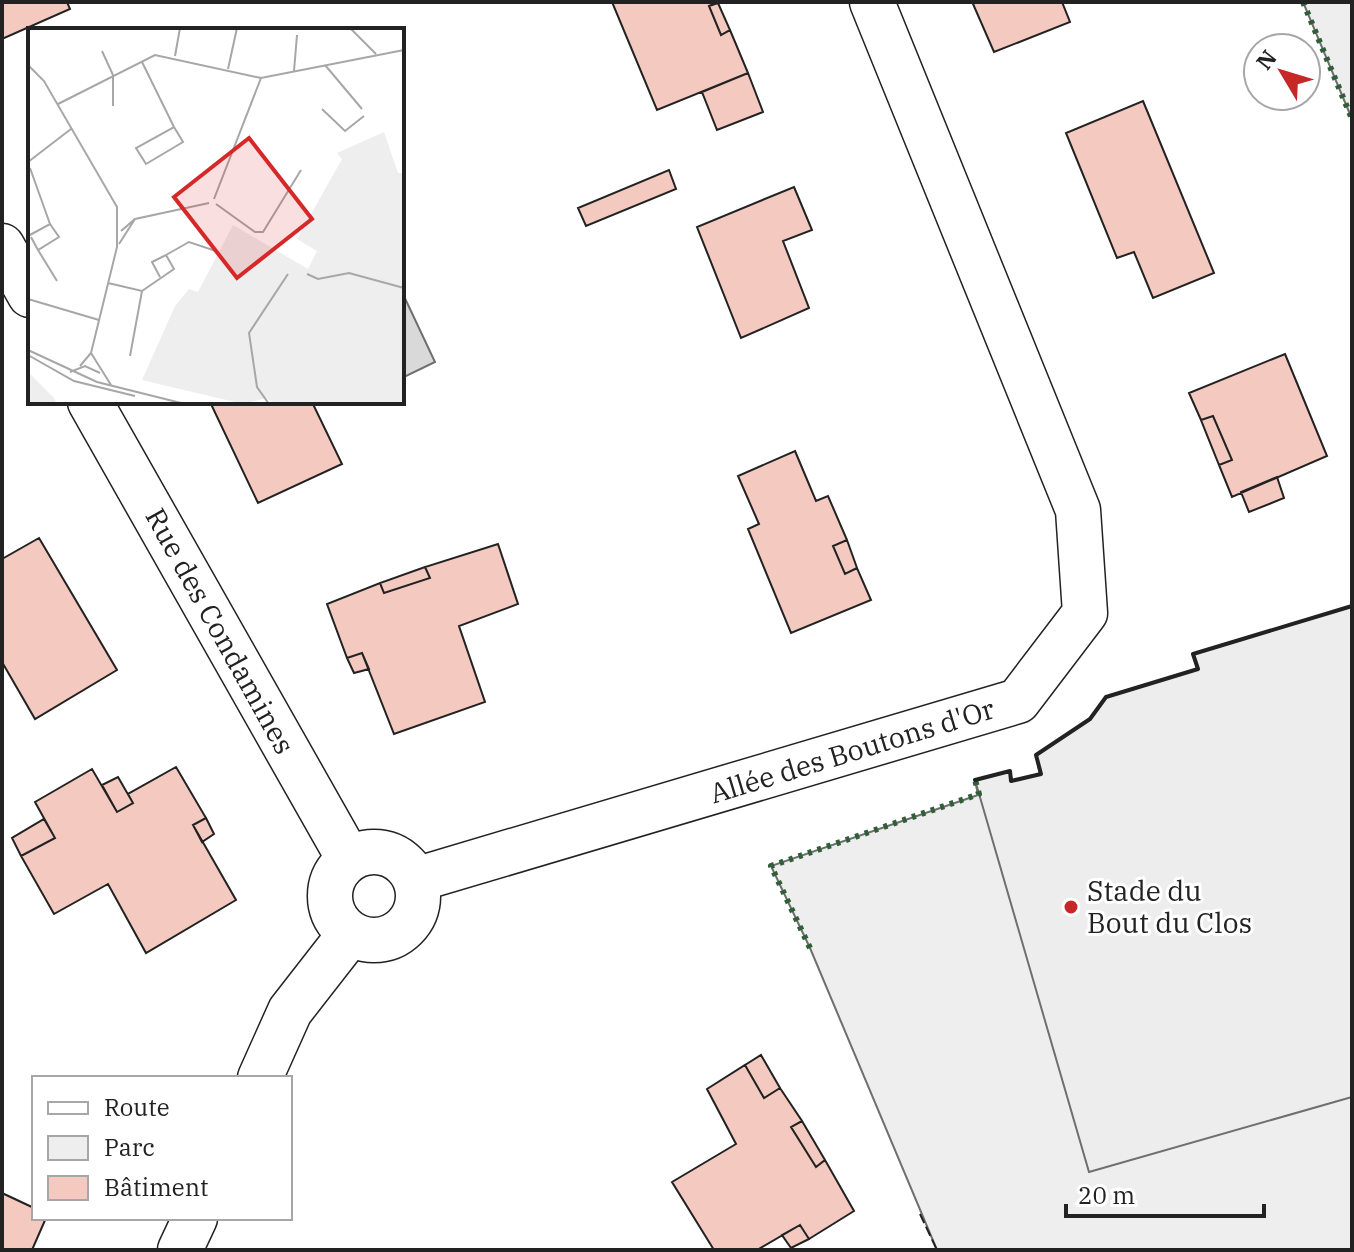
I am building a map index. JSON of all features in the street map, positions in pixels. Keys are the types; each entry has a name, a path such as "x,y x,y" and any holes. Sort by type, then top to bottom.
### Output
{"street":[{"name":"Allée des Boutons d'Or","path":"415,880 1018,701 1085,613 1078,510 872,2"},
{"path":"2,246 28,292"},
{"name":"Rue des Condamines","path":"91,404 349,859"},
{"path":"374,852 388,855 399,860 415,880 418,894 416,907 402,931 378,941 363,940 350,934 332,912 329,897 338,870 349,859 374,852"},
{"path":"261,1076 290,1011 350,934"},
{"path":"180,1250 194,1220"}],"green space":[{"path":"1303,2 1352,2 1352,119 1322,47 1322,32 1316,32"},
{"name":"Stade du Bout du Clos","path":"1352,606 1352,1250 937,1250 810,948 771,866 978,795 975,780 1010,771 1012,781 1040,774 1036,755 1090,719 1106,697 1198,669 1193,654"}],"shaded area":[{"path":"404,296 435,362 404,377"},
{"path":"1352,606 1352,1097 1089,1172 975,780 1010,771 1012,781 1040,774 1036,755 1090,719 1106,697 1198,669 1193,654"}],"building":[{"path":"2,2 67,2 70,9 2,39"},
{"path":"612,2 718,2 709,6 721,35 730,30 748,73 657,110"},
{"path":"1062,2 1070,22 994,52 973,4"},
{"path":"718,3 730,30 721,35 709,6"},
{"path":"748,73 763,112 717,130 702,92"},
{"path":"1143,101 1214,273 1153,298 1134,252 1117,258 1066,133"},
{"path":"669,170 676,189 586,226 578,208"},
{"path":"794,187 812,230 783,241 809,308 741,338 697,227"},
{"path":"1285,354 1327,456 1232,497 1219,465 1232,460 1213,416 1201,420 1189,393"},
{"path":"211,404 313,404 342,464 258,503"},
{"path":"1213,416 1232,460 1219,465 1201,420"},
{"path":"795,451 816,501 828,496 847,540 833,546 845,574 857,568 871,600 791,633 748,529 759,524 738,476"},
{"path":"1277,477 1284,498 1249,512 1241,492"},
{"path":"39,538 117,670 35,719 2,662 2,559"},
{"path":"847,540 857,568 845,574 833,546"},
{"path":"498,544 518,604 459,626 485,702 394,734 362,653 347,658 327,604 380,583 384,593 430,578 425,567"},
{"path":"425,567 430,578 384,593 380,583"},
{"path":"362,653 369,669 354,673 347,658"},
{"path":"176,767 206,818 193,825 236,900 146,953 108,884 54,914 21,856 55,838 35,802 92,769 117,812 133,803 128,794"},
{"path":"118,777 133,803 117,812 102,785"},
{"path":"206,818 214,834 202,842 193,825"},
{"path":"44,819 55,838 21,856 12,838"},
{"path":"761,1055 780,1088 764,1098 745,1065"},
{"path":"745,1065 764,1098 780,1088 802,1121 791,1127 816,1167 825,1160 854,1211 809,1239 800,1225 757,1250 714,1250 672,1182 736,1144 707,1089"},
{"path":"802,1121 825,1160 816,1167 791,1127"},
{"path":"2,1193 32,1207 32,1220 45,1220 32,1250 2,1250"},
{"path":"800,1225 809,1239 791,1248 782,1235"}],"hedge":[{"path":"1303,2 1352,119"},
{"path":"810,948 771,866 979,794 975,780"}],"fence":[{"path":"920,1214 937,1250"}],"wall":[{"path":"975,780 1010,771 1011,781 1041,774 1036,755 1090,719 1106,697 1198,669 1193,654 1352,606"}],"place":[{"name":"Stade du Bout du Clos","path":"1071,907"}]}
